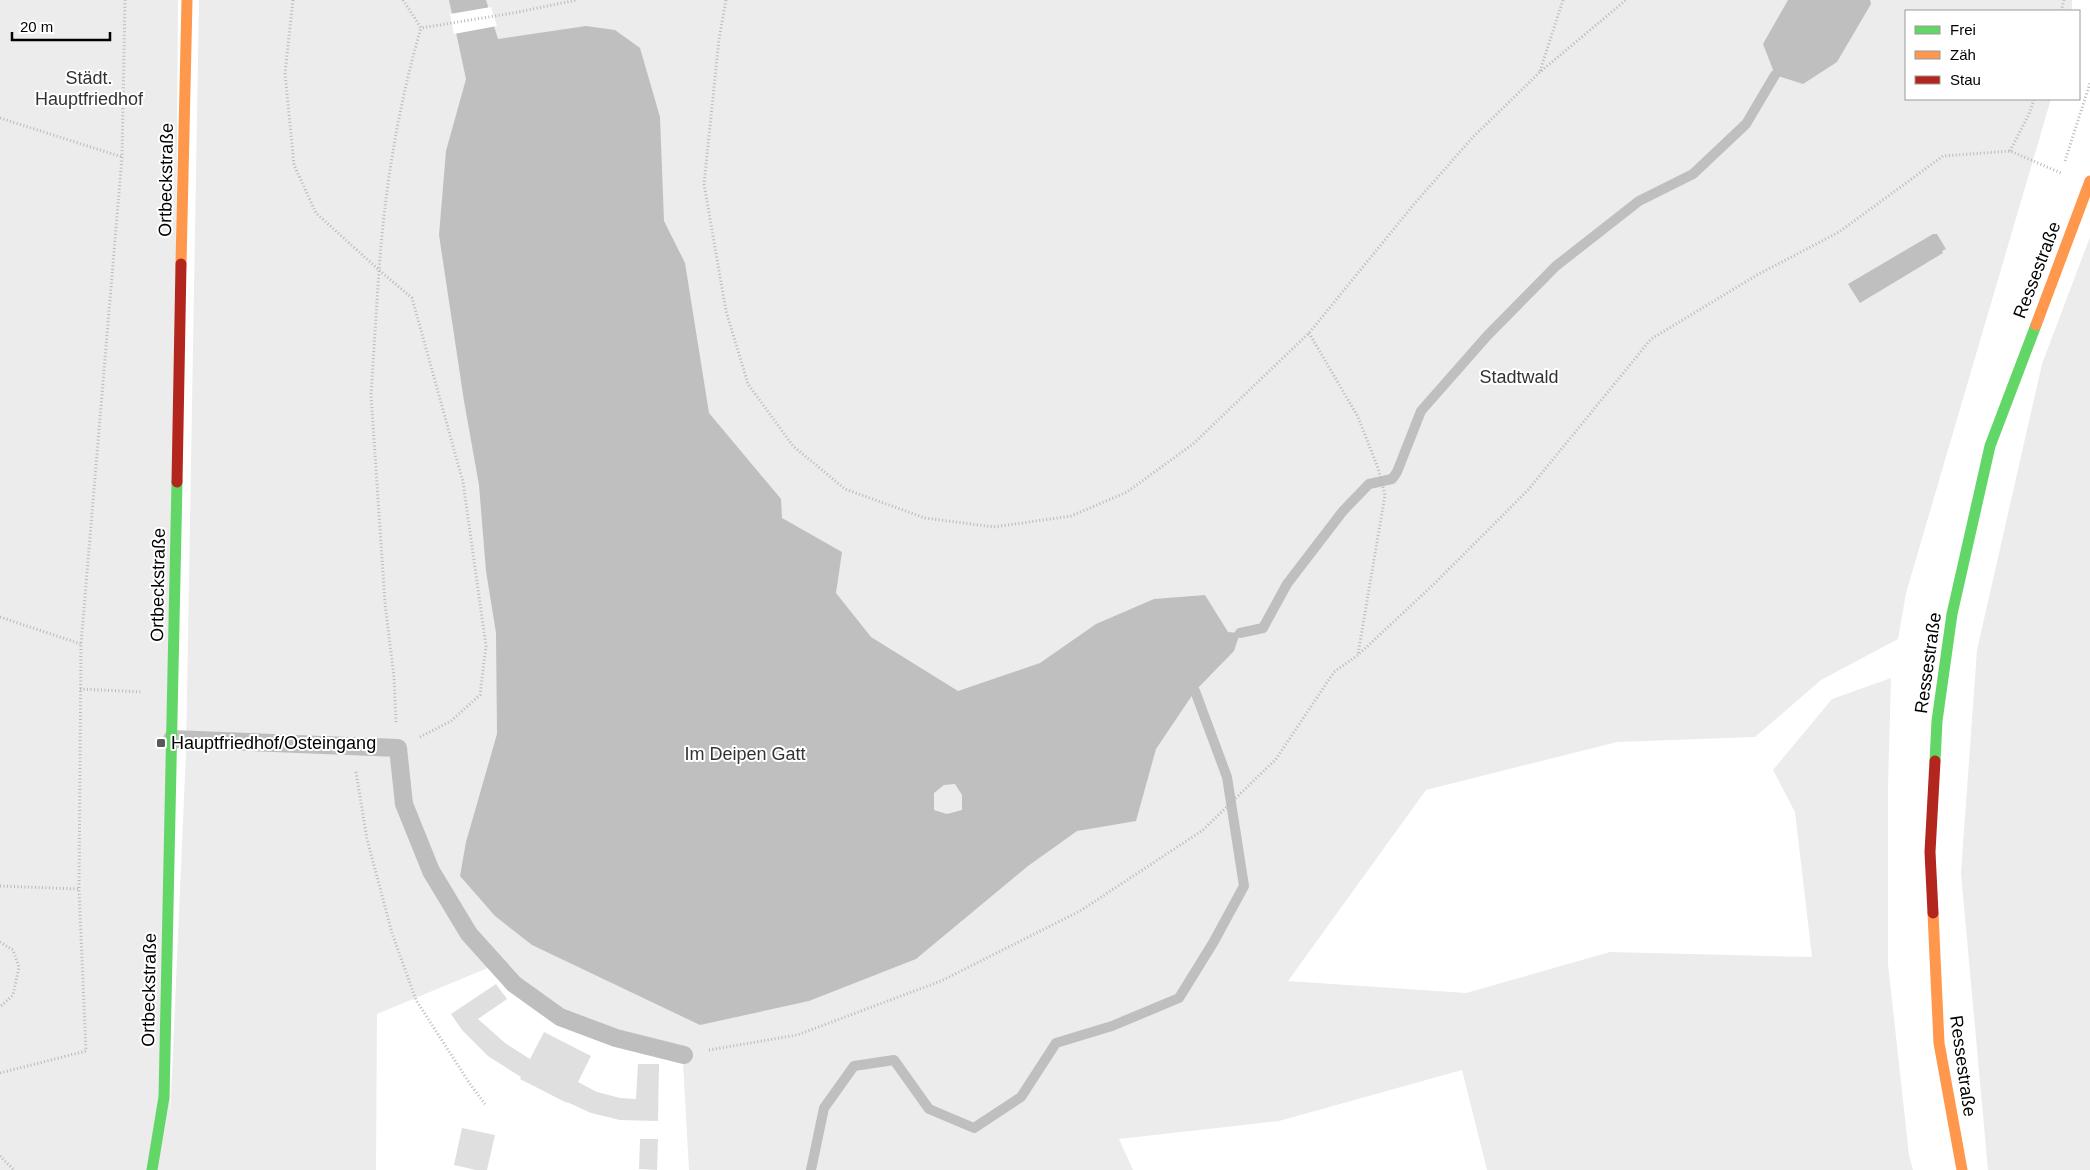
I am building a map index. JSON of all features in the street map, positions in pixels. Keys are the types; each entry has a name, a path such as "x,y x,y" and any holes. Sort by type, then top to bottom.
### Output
{"street":[{"name":"Ortbeckstraße","path":"152,1170 164,1098 187,0"},
{"name":"Ressestraße","path":"1962,1170 1939,1043 1930,852 1937,721 1952,614 1990,446 2090,181"}],"lane":[{"path":"172,739 398,748 404,804 431,872 468,934 514,984 560,1017 616,1038 684,1055"}],"path":[{"path":"0,1073 86,1051 79,889 81,644 122,157 125,0"},
{"path":"293,0 285,73 294,165 316,213 378,270 412,298 463,482 486,646 480,695 451,721 398,748 371,395 378,270 383,213 408,72 421,28 403,0"},
{"path":"421,28 577,0"},
{"path":"726,0 719,39 704,184 726,311 748,384 793,446 846,489 925,518 994,527 1071,516 1127,492 1193,444 1308,333 1415,203 1473,137 1540,72 1626,0"},
{"path":"1540,72 1563,0"},
{"path":"2010,151 2030,112 2034,100"},
{"path":"0,118 122,157"},
{"path":"684,1055 797,1035 941,981 1080,911 1203,830 1276,759 1334,672 1358,655 1434,584 1528,490 1651,339 1757,275 1839,232 1943,156 2010,151 2061,173"},
{"path":"1308,333 1358,417 1378,468 1384,494 1358,655"},
{"path":"0,616 81,644"},
{"path":"80,689 173,694"},
{"path":"352,746 367,839 392,933 416,1000 485,1104"},
{"path":"0,886 79,889"},
{"path":"0,942 13,950 19,967 13,995 0,1007"},
{"path":"0,1156 14,1170"}],"green space":[{"name":"Stadtwald","path":"0,0 178,0 170,1120 186,752 199,0 2072,0 2072,10 1905,10 1905,100 2051,100 1906,593 1898,639 1821,680 1755,737 1617,742 1426,790 1288,981 1466,993 1610,952 1812,957 1795,812 1773,770 1832,699 1891,678 1888,787 1888,964 1909,1155 1913,1170 1487,1170 1462,1070 1279,1121 1119,1139 1133,1170 689,1170 682,1045 625,1034 585,1020 555,1004 502,962 377,1014 376,1170 0,1170"},
{"path":"2090,237 2090,1170 1988,1170 1961,873 1977,650 2042,364"}],"shaded area":[{"path":"449,0 486,0 498,39 586,26 615,30 640,48 660,117 664,221 685,263 709,413 781,499 782,518 842,552 836,593 871,637 958,691 1040,663 1096,624 1154,599 1205,595 1228,632 1240,633 1234,651 1195,691 1156,749 1136,821 1077,831 1028,866 916,959 809,1001 700,1025 532,945 495,916 460,876 466,842 497,734 496,633 486,571 479,485 464,401 439,235 446,151 466,79","holes":["955,784 962,795 962,810 947,814 934,810 934,793 944,785"]},
{"path":"1788,0 1870,0 1871,4 1837,62 1803,84 1775,75 1763,44"},
{"path":"1933,234 1937,234 1946,249 1942,251 1943,253 1860,303 1848,284"}],"pier":[{"path":"491,7 497,26 454,34 450,14"}],"building":[{"path":"496,984 507,999 478,1019 505,1043 530,1059 544,1032 591,1056 578,1082 597,1092 620,1098 636,1099 638,1064 659,1064 658,1121 620,1120 591,1113 520,1079 521,1077 488,1056 462,1030 451,1014"},
{"path":"462,1128 495,1135 487,1170 476,1170 454,1165"},
{"path":"640,1139 658,1139 657,1170 639,1169"}],"waterway":[{"path":"1240,633 1263,628 1287,584 1343,511 1369,484 1392,479 1397,472 1421,411 1487,336 1556,266 1639,201 1693,174 1746,124 1775,75"},
{"path":"811,1170 824,1108 854,1066 894,1060 929,1109 974,1128 1021,1097 1056,1043 1112,1026 1179,998 1213,943 1244,886 1227,777 1195,691"}],"traffic: fast":[{"path":"1935,761 1937,721 1952,614 1990,446 2036,325"},
{"path":"152,1170 164,1097 177,482"}],"traffic: slow":[{"path":"181,264 187,0"},
{"path":"2036,325 2090,181"},
{"path":"1933,913 1939,1043 1962,1170"}],"traffic: jam":[{"path":"177,482 181,264"},
{"path":"1933,913 1930,852 1935,761"}],"place":[{"name":"Hauptfriedhof/Osteingang","path":"161,743"}],"park label":[{"name":"Städt. Hauptfriedhof","path":"89,88"},
{"name":"Im Deipen Gatt","path":"745,754"}]}
